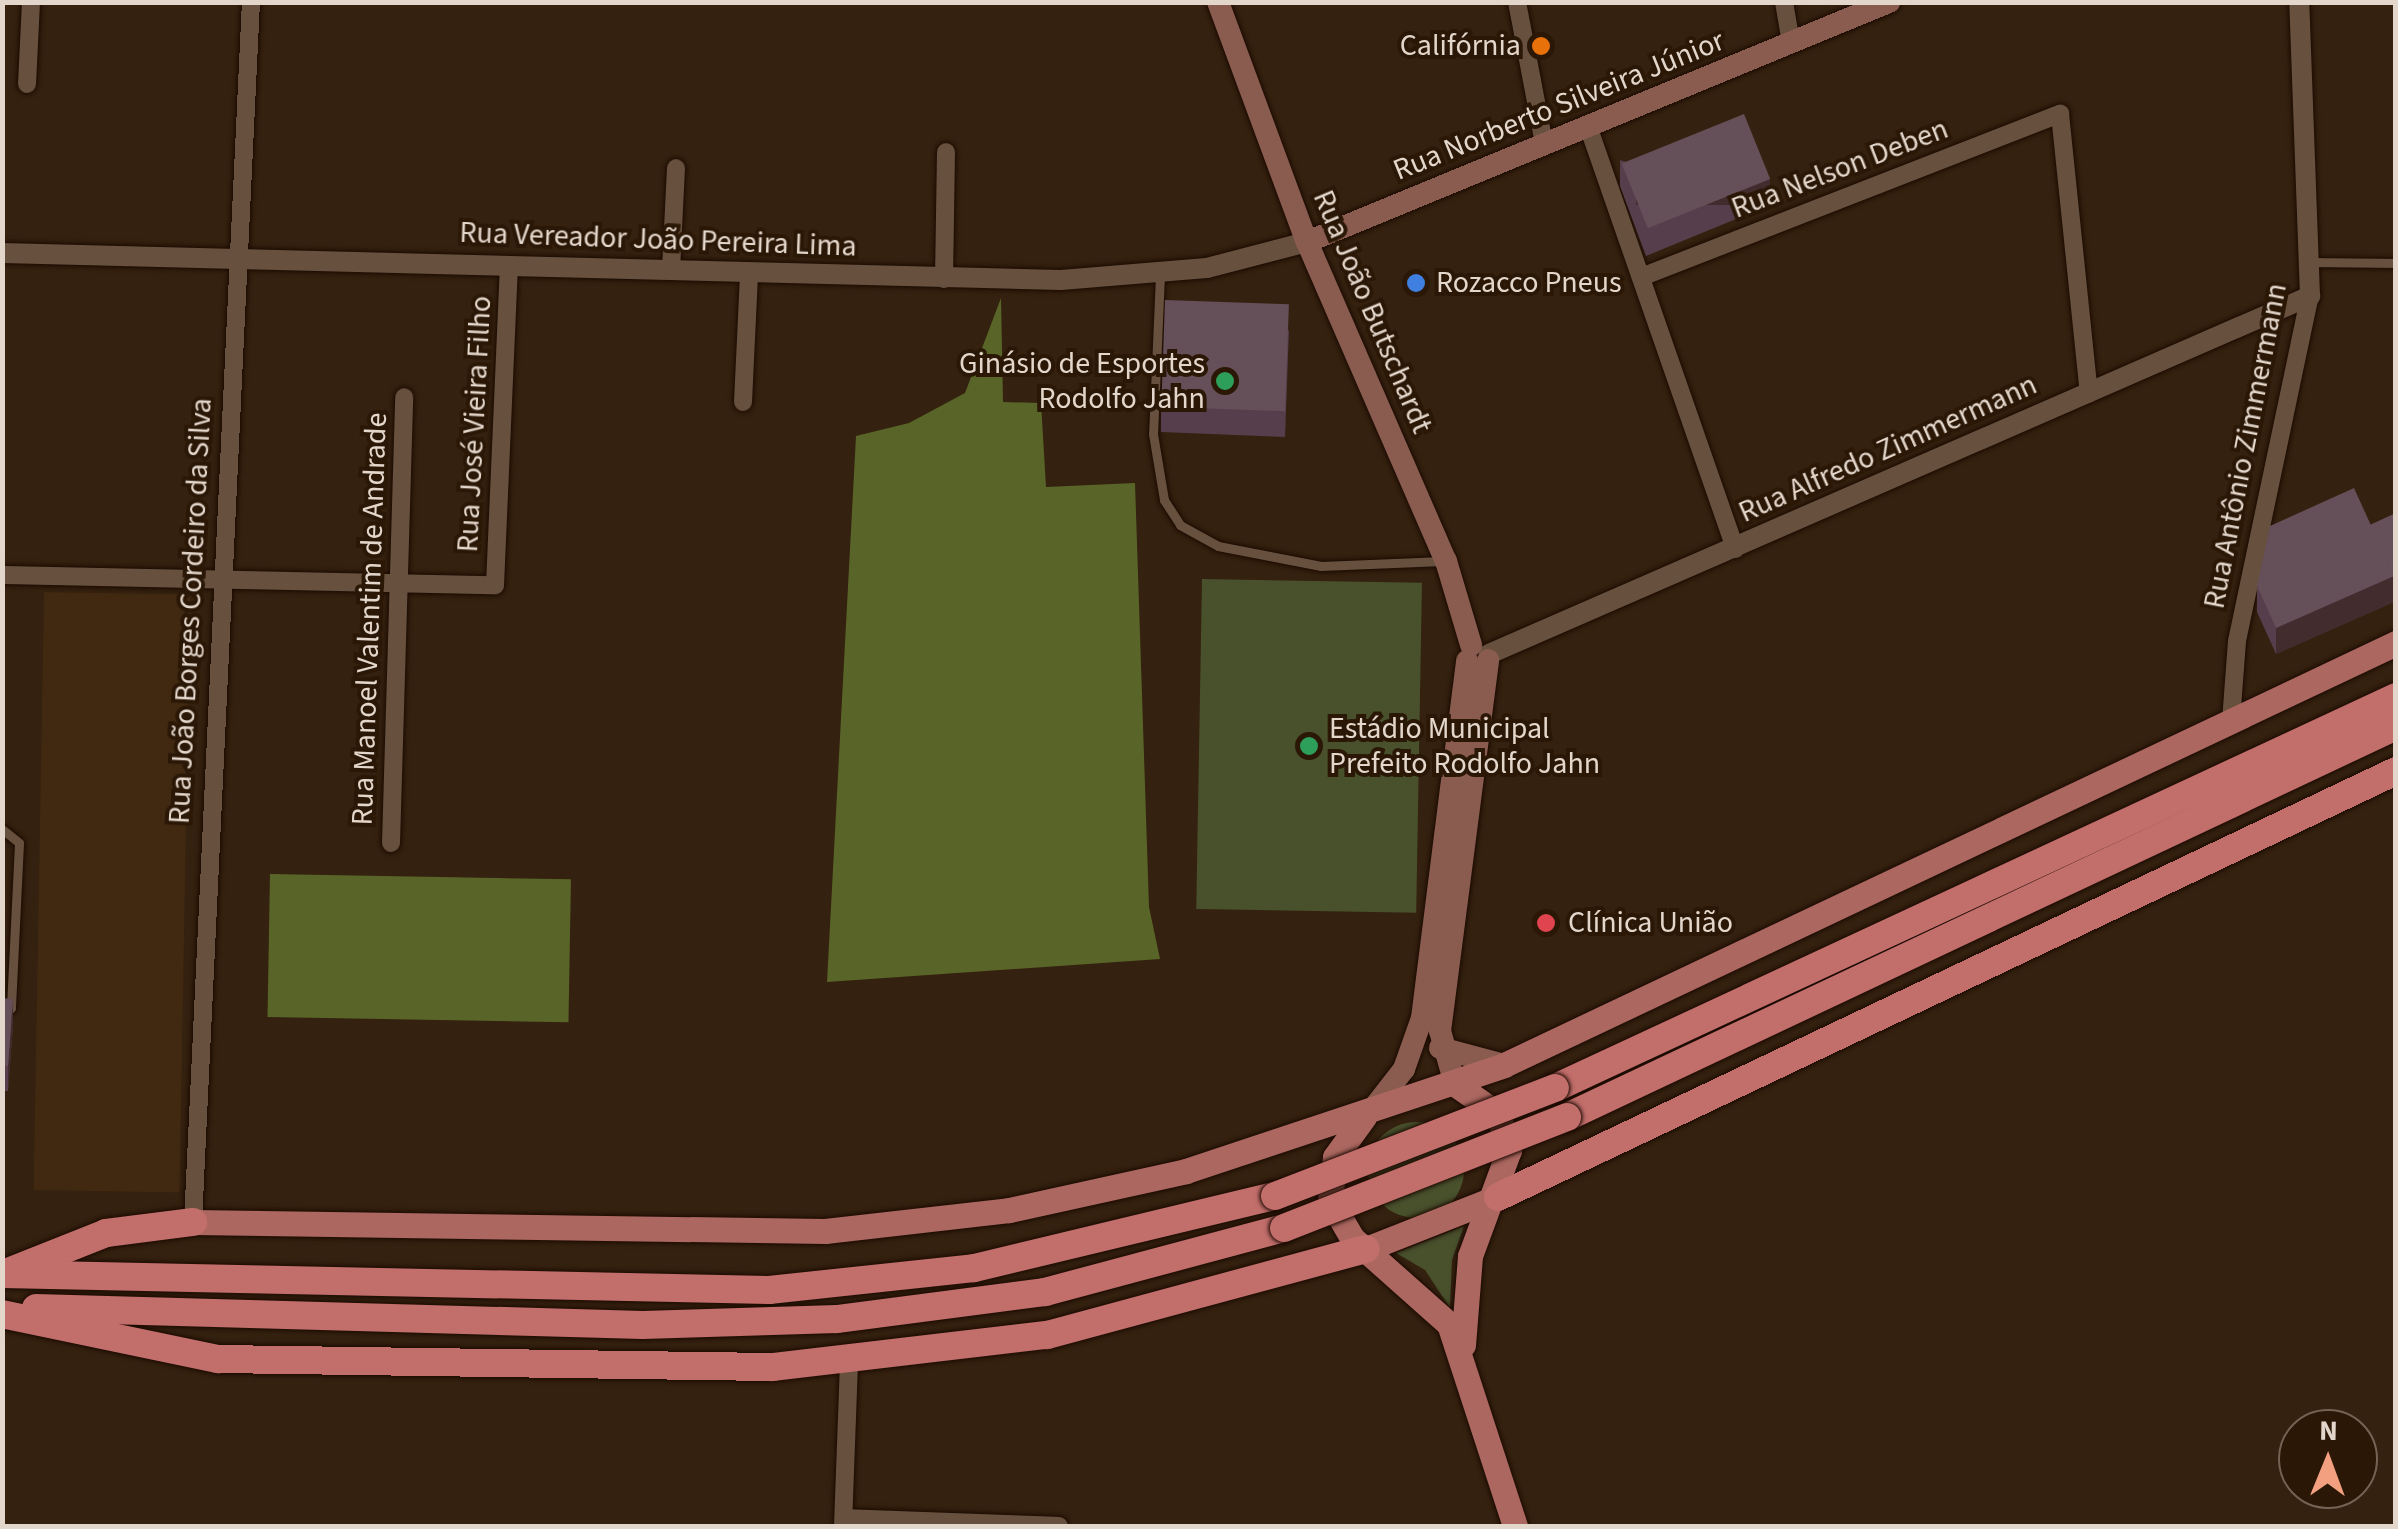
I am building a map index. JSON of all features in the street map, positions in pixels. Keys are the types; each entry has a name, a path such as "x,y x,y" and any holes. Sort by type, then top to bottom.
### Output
{"highway":[{"path":"2,1274 769,1290 974,1268 1275,1196 1554,1088 2396,696"},
{"path":"2,1310 798,1322 1045,1292 1284,1228 1567,1117 2396,726"},
{"path":"1511,1192 2396,770"},
{"path":"2,1274 106,1232 193,1222"},
{"path":"2,1310 218,1358 592,1370 849,1362 1047,1335 1329,1262 1366,1248"}],"main road":[{"name":"Rua João Butschardt","path":"1218,2 1307,242 1446,561 1479,655 1440,1048 1454,1084"},
{"name":"Rua Norberto Silveira Júnior","path":"1307,242 1889,2"},
{"path":"193,1222 634,1235 924,1223 1112,1190 1364,1117 1504,1064 2396,643"},
{"name":"Rua João Butschardt","path":"1364,1117 1404,1069 1422,1018 1479,655"},
{"path":"1440,1048 1504,1064"},
{"path":"1454,1084 1487,1101 1503,1127 1511,1192 1476,1242 1463,1349"},
{"path":"1364,1117 1343,1139 1328,1182 1339,1224 1415,1285 1463,1349 1514,1526"},
{"path":"1366,1248 1511,1192"},
{"path":"1329,1262 1415,1285"}],"street":[{"path":"27,84 31,2"},
{"name":"Rua João Borges Cordeiro da Silva","path":"193,1222 219,580 251,2"},
{"path":"1517,2 1544,144"},
{"path":"1784,2 1792,43"},
{"name":"Rua Antônio Zimmermann","path":"2231,721 2238,641 2310,296 2312,262 2299,2"},
{"name":"Rua Nelson Deben","path":"1640,276 2060,114 2089,394"},
{"path":"1588,126 1736,549"},
{"path":"944,279 946,152"},
{"path":"671,270 676,168"},
{"name":"Rua Vereador João Pereira Lima","path":"2,254 944,279 1160,275 1307,242"},
{"name":"Rua José Vieira Filho","path":"399,583 495,585 509,266"},
{"path":"743,402 749,273"},
{"name":"Rua Alfredo Zimmermann","path":"1479,655 1736,549 2310,296"},
{"name":"Rua Manoel Valentim de Andrade","path":"391,842 404,397"},
{"path":"2,575 399,583"},
{"path":"849,1362 844,1522 1055,1526"}],"lane":[{"path":"2312,262 2396,263"},
{"path":"1160,275 1153,434 1164,500 1180,524 1218,546 1321,566 1446,561"},
{"path":"2,828 19,844 11,1008 2,1013"}],"shaded area":[{"path":"44,592 190,595 180,1192 34,1190"}],"green space":[{"path":"1001,298 1003,402 1041,403 1046,487 1135,483 1149,907 1160,959 827,982 856,436 909,423 965,393"},
{"name":"Estádio Municipal Prefeito Rodolfo Jahn","path":"1202,579 1422,583 1416,913 1196,909"},
{"path":"270,874 571,879 568,1022 268,1017"},
{"path":"1416,1122 1434,1125 1450,1136 1461,1152 1461,1188 1450,1204 1434,1215 1416,1218 1398,1215 1382,1204 1371,1188 1368,1170 1371,1152 1382,1136 1398,1125"},
{"path":"1464,1226 1452,1260 1450,1308 1425,1270 1396,1253"}],"building":[{"path":"1744,114 1770,179 1648,228 1622,163"},
{"name":"Ginásio de Esportes Rodolfo Jahn","path":"1165,300 1289,304 1285,411 1161,407"},
{"path":"2354,488 2394,576 2276,628 2257,586 2270,526"},
{"path":"2396,513 2396,581 2394,582 2370,525"},
{"path":"2,998 13,999 8,1066 2,1066"}],"place":[{"name":"Califórnia","path":"1541,46"},
{"name":"Rozacco Pneus","path":"1416,283"},
{"name":"Ginásio de Esportes Rodolfo Jahn","path":"1225,381"},
{"name":"Estádio Municipal Prefeito Rodolfo Jahn","path":"1309,746"},
{"name":"Clínica União","path":"1546,923"}]}
